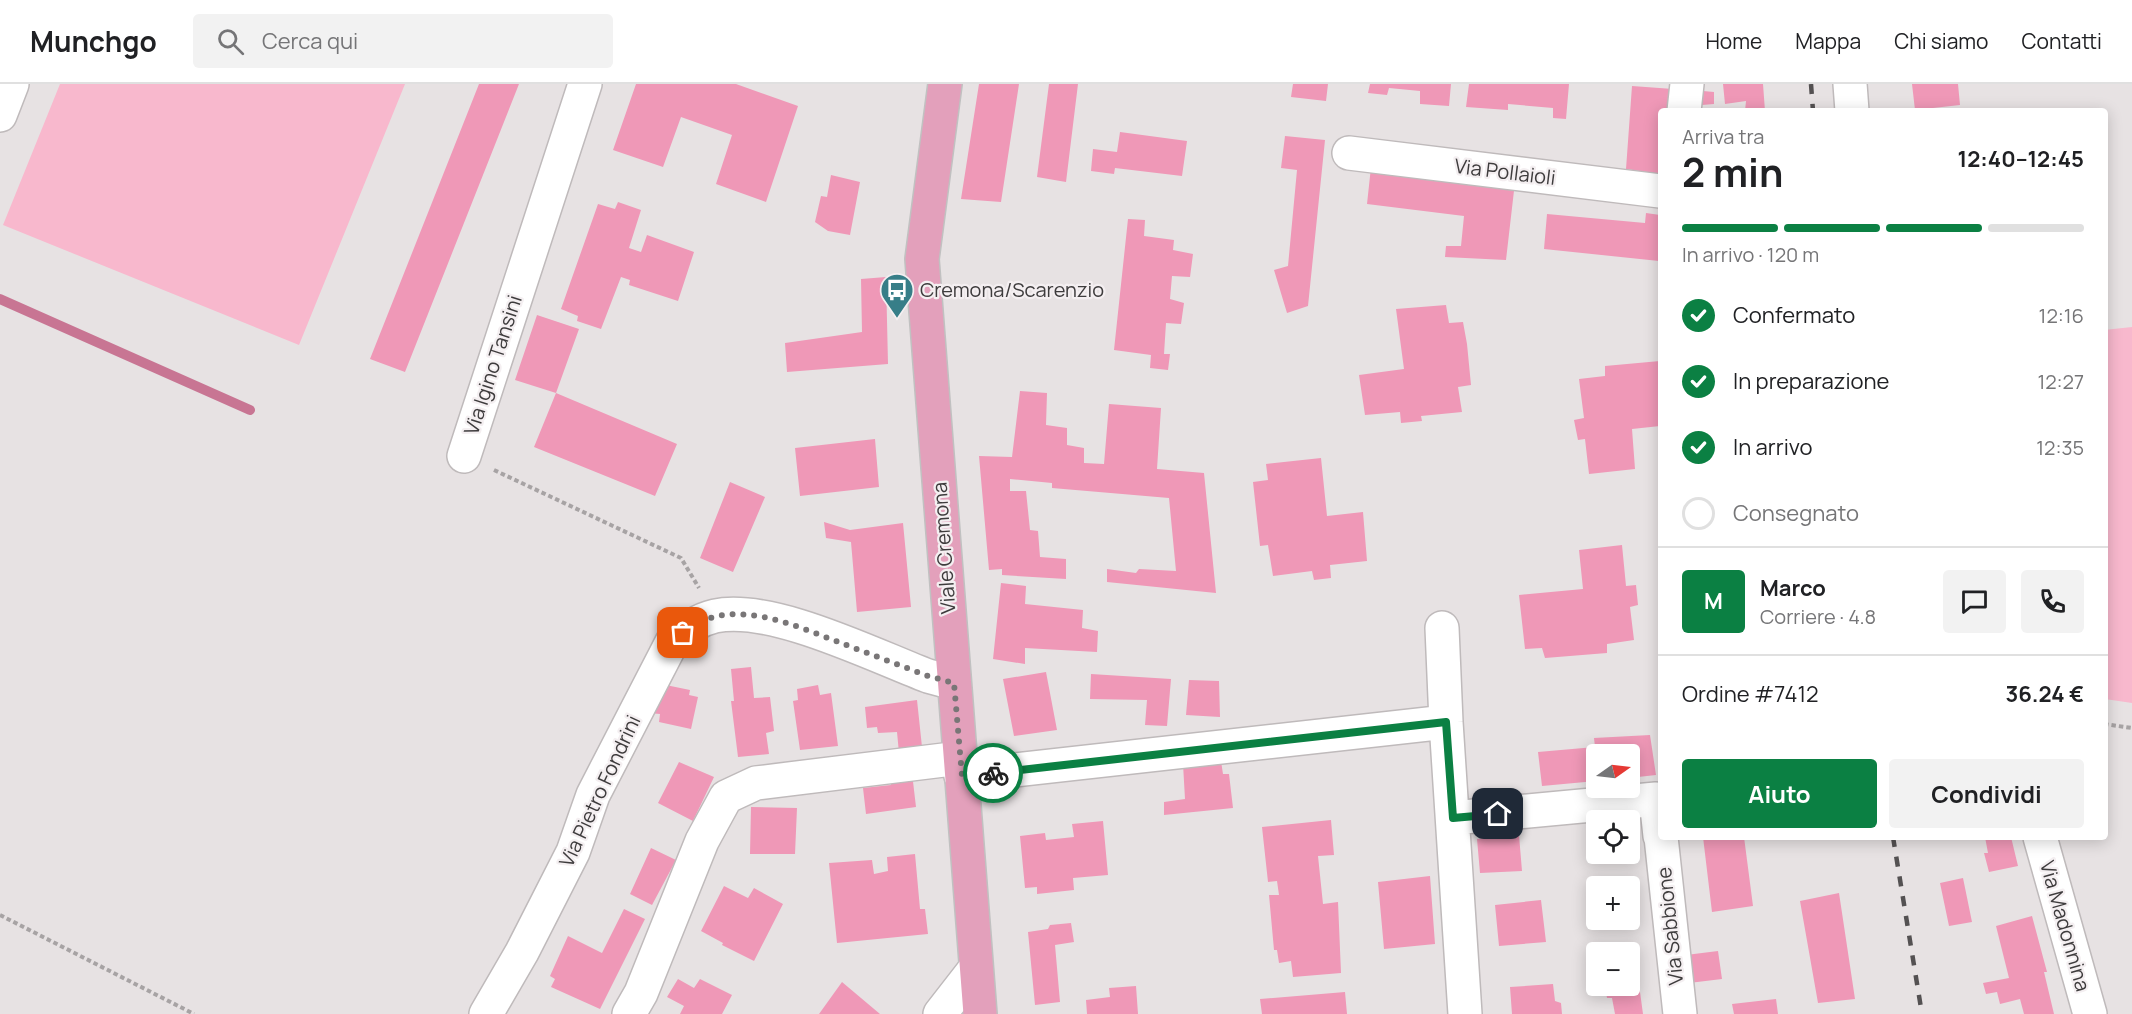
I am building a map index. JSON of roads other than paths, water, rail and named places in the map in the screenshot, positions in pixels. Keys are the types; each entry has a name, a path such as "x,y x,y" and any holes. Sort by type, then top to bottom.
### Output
{"main road":[{"name":"Viale Cremona","path":"945,84 922,259 980,1014"}],"street":[{"path":"0,115 12,84"},
{"name":"Via Igino Tansini","path":"464,456 585,84"},
{"path":"1684,108 1688,84"},
{"path":"1850,84 1852,108"},
{"name":"Via Pollaioli","path":"1350,153 1658,191"},
{"name":"Via Pietro Fondrini","path":"486,1014 522,952 573,852 593,795 672,642 694,623 715,616 742,614 777,618 928,676 954,683"},
{"path":"1442,628 1465,1014"},
{"path":"629,1014 641,993 702,841 726,797 756,783 961,767 1446,722"},
{"name":"Via Sabbione","path":"1453,818 1656,799 1658,814"},
{"name":"Via Sabbione","path":"1661,840 1680,1014"},
{"name":"Via Madonnina","path":"2041,840 2090,1014"},
{"path":"940,1014 975,969"}],"waterway":[{"path":"0,299 250,410"}],"railway":[{"path":"1811,84 1813,108"},
{"path":"1893,840 1922,1014"}],"place":[{"name":"Cremona/Scarenzio","path":"897,319"}]}
